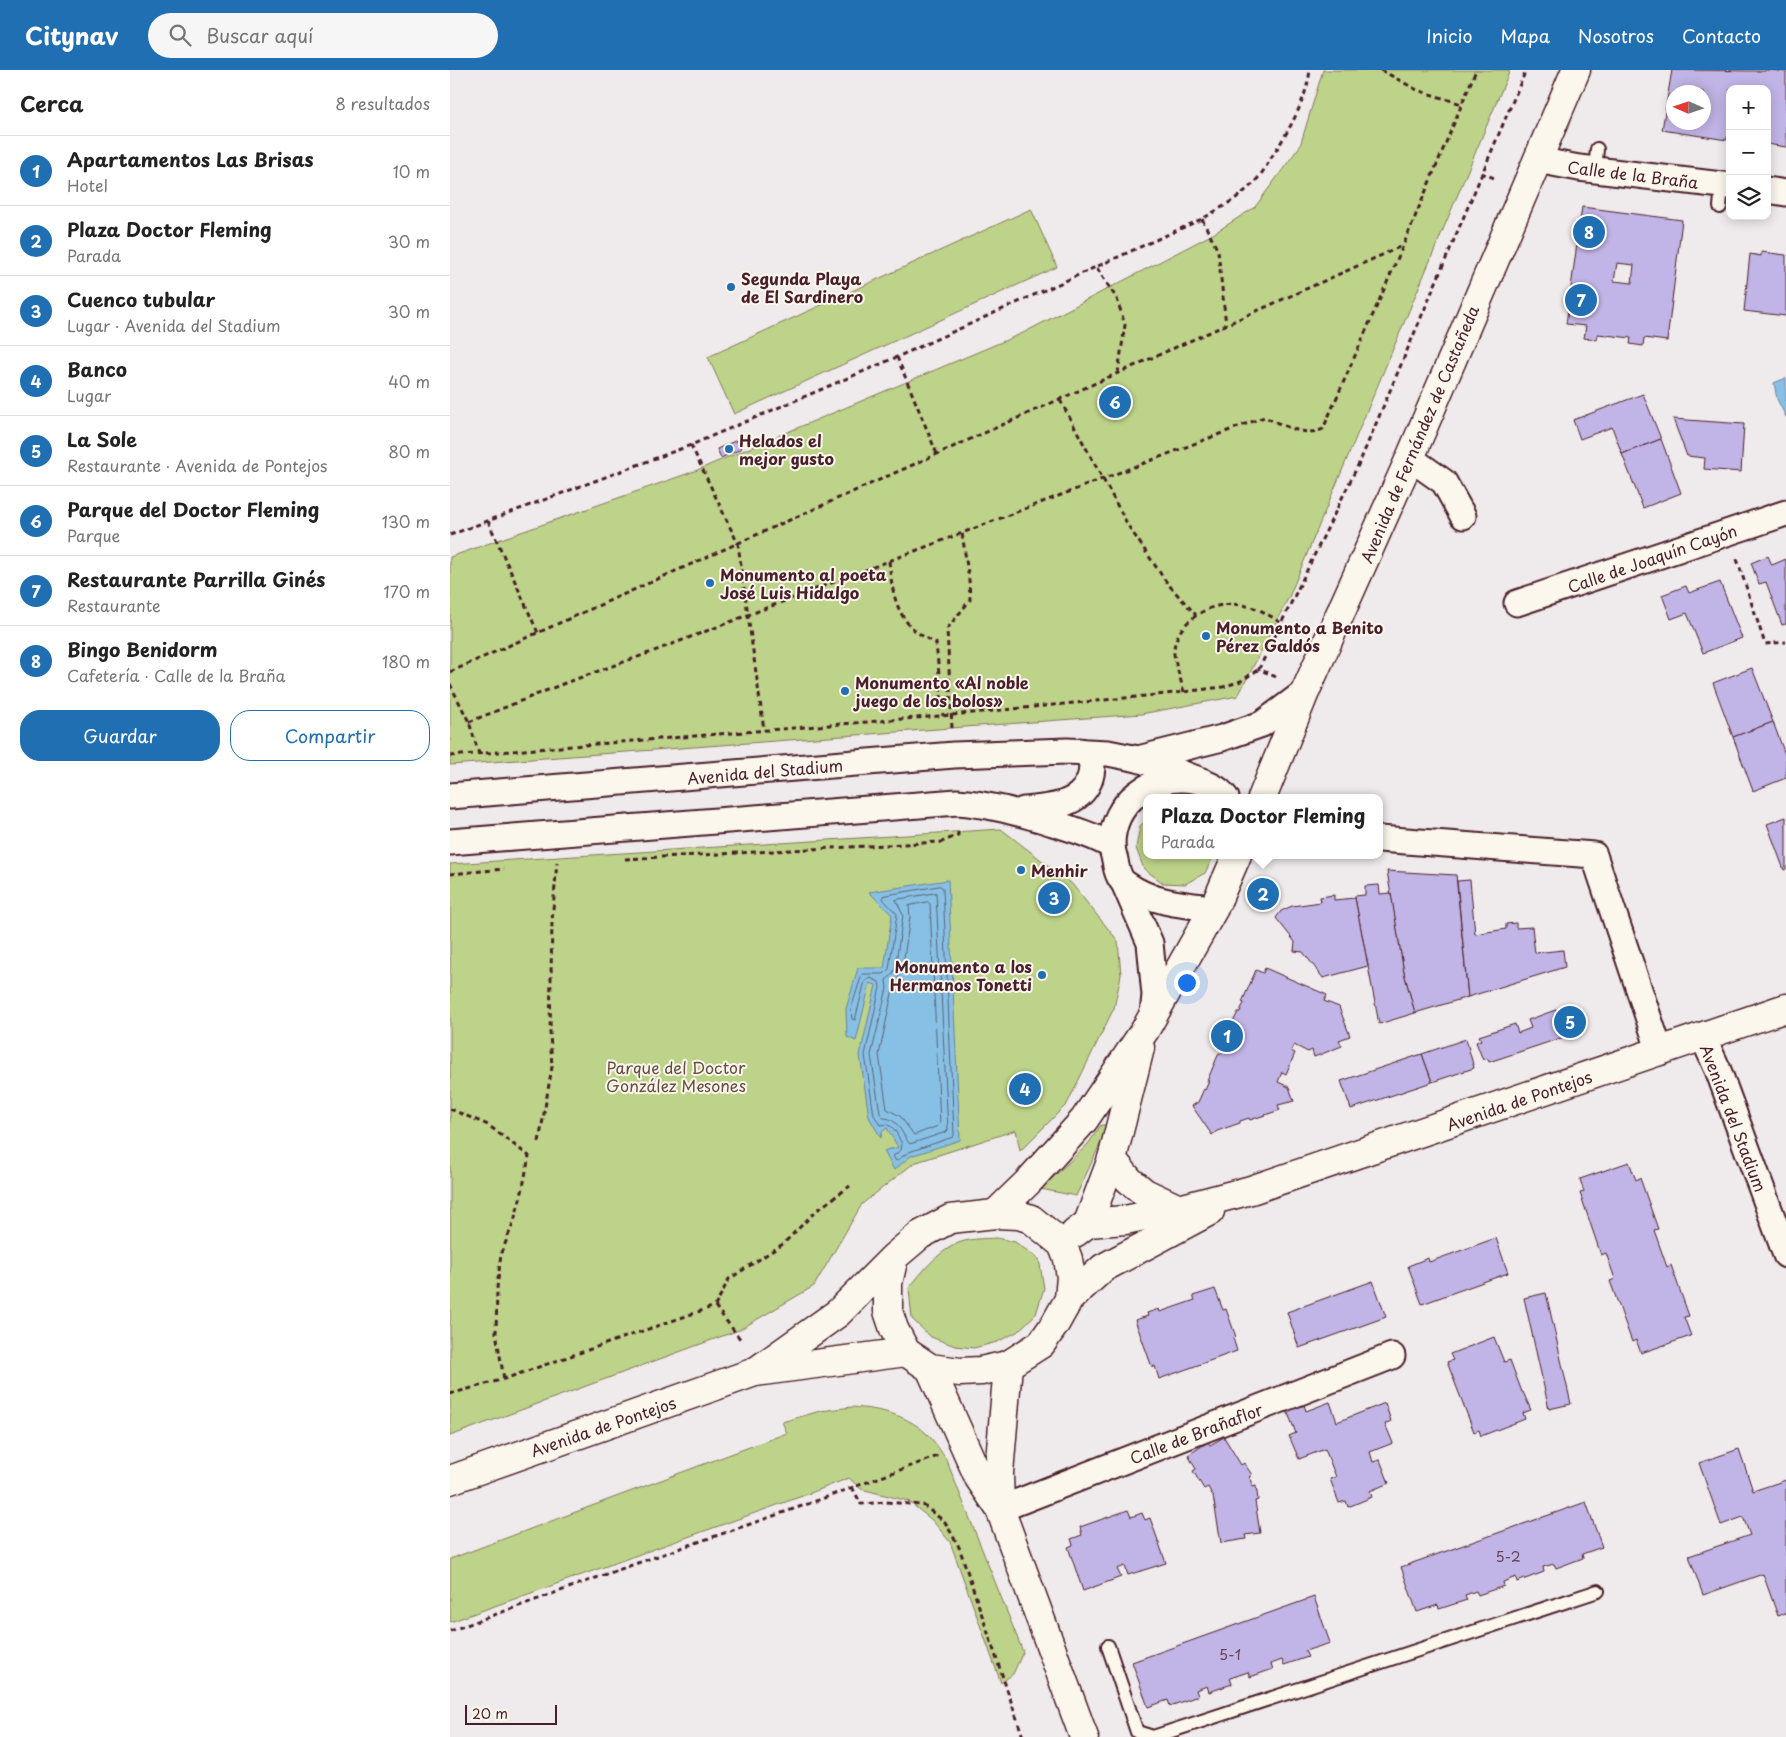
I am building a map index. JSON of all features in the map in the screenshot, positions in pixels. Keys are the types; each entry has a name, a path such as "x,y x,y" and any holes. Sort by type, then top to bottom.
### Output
{"main road":[{"name":"Avenida de Fernández de Castañeda","path":"1264,794 1305,692 1410,458 1576,70"},
{"path":"995,1214 1029,1181 1084,1120 1149,1022 1214,908 1235,859"},
{"name":"Avenida de Pontejos","path":"1088,1223 1125,1220 1179,1209 1251,1190 1786,1008"},
{"path":"1062,1244 1088,1223 1112,1160 1149,1022"},
{"path":"1112,1160 1128,1180 1145,1193 1179,1209"},
{"name":"Avenida de Pontejos","path":"1070,1299 1103,1268 1251,1190"},
{"path":"995,1214 1019,1215 1032,1219 1062,1244 1068,1259 1071,1277 1070,1299 1041,1344 1008,1365 981,1372 960,1372 930,1368 906,1352 894,1330 888,1311 888,1283 894,1256 920,1235 950,1219 995,1214"},
{"name":"Avenida de Pontejos","path":"755,1372 838,1313 894,1256"},
{"name":"Avenida de Pontejos","path":"450,1480 755,1372 906,1352"},
{"path":"1000,1509 999,1473 1008,1365"},
{"path":"930,1368 979,1478 1000,1509 1084,1737"}],"street":[{"name":"Calle de la Braña","path":"1537,160 1596,159 1724,193"},
{"path":"1771,191 1786,193"},
{"path":"1410,458 1444,482 1463,516"},
{"name":"Calle de Joaquín Cayón","path":"1517,604 1786,513"},
{"name":"Avenida del Stadium","path":"1138,759 1222,738 1262,724 1305,692"},
{"path":"1014,811 1054,807 1069,802 1083,793 1090,778 1092,766 1087,755 1080,751"},
{"name":"Avenida del Stadium","path":"450,796 954,755 1080,751 1108,753 1138,759 1178,772 1202,782 1223,794"},
{"name":"Avenida del Stadium","path":"1149,1022 1155,995 1150,943 1117,869 1112,846 1116,824 1127,803 1145,788 1156,782 1179,778 1202,782"},
{"path":"450,842 957,802 974,803 1014,811 1099,838 1112,846"},
{"path":"1383,839 1594,856 1660,1052"},
{"path":"1124,883 1154,899 1214,908"},
{"name":"Avenida del Stadium","path":"1703,1037 1718,1070 1786,1256"},
{"name":"Calle de Brañaflor","path":"1000,1509 1392,1356"}],"lane":[{"path":"1108,1646 1137,1732 1153,1737 1598,1591"}],"path":[{"path":"450,535 691,445 897,357 1202,219 1236,198 1259,178 1298,113 1310,70"},
{"path":"1381,70 1417,90 1462,104"},
{"path":"469,722 565,683 649,653 1264,417 1303,432 1314,433 1323,429 1403,246 1476,70"},
{"path":"450,756 943,716 1184,692 1223,687 1241,681 1259,669 1360,459 1526,70"},
{"path":"1202,219 1218,251 1226,325"},
{"path":"450,672 1403,246"},
{"path":"1097,268 1117,299 1125,325 1118,373"},
{"path":"897,357 938,454"},
{"path":"1060,400 1129,527 1167,583 1196,615"},
{"path":"691,445 738,544 764,730"},
{"path":"488,521 538,633"},
{"path":"1729,532 1765,644 1786,642"},
{"path":"954,755 947,629 970,600 962,533"},
{"path":"889,561 893,596 906,622 917,633 936,642 943,716"},
{"path":"1184,692 1174,653 1177,636 1184,626 1196,615 1212,606 1226,604 1256,608 1282,622"},
{"path":"1259,669 1305,692"},
{"path":"450,684 469,722 479,754"},
{"path":"616,860 942,842 958,834 957,802"},
{"path":"539,1142 552,1067 550,1033 552,921 558,834"},
{"path":"556,863 566,863"},
{"path":"450,874 508,868"},
{"path":"450,1109 488,1125 529,1156 514,1220 500,1254 496,1333 504,1379"},
{"path":"450,1394 504,1379 715,1306 729,1279 782,1244 816,1210 850,1186"},
{"path":"715,1306 741,1340"},
{"path":"450,1631 965,1446"},
{"path":"852,1487 861,1504 886,1502 923,1505 945,1522 959,1547 1022,1737"}],"green space":[{"path":"1323,70 1510,70 1289,597 1238,696 1141,714 450,765 450,557 695,471 1023,333 1213,234 1255,207 1300,146"},
{"path":"1031,209 1057,267 734,414 708,357"},
{"path":"1143,823 1143,859 1212,859 1205,873 1185,884 1163,883 1144,869 1136,848 1140,826"},
{"name":"Parque del Doctor González Mesones","path":"1001,829 1071,883 1118,941 1121,975 1114,1008 1067,1104 1020,1151 1016,1130 914,1163 862,1204 814,1286 739,1330 450,1436 450,864"},
{"path":"1101,1125 1109,1125 1076,1196 1041,1189 1088,1144"},
{"path":"997,1238 1015,1242 1039,1259 1044,1288 1036,1314 1017,1332 997,1342 974,1348 955,1346 931,1337 912,1319 909,1288 935,1259 954,1245 970,1240"},
{"path":"852,1407 873,1409 904,1418 922,1429 932,1439 946,1459 1023,1652 1013,1674 1001,1683 950,1542 932,1520 908,1501 861,1489 849,1478 450,1622 450,1559 787,1433 782,1422 820,1411"}],"water":[{"path":"1786,378 1786,417 1777,399 1774,383"},
{"path":"948,880 960,1140 911,1156 894,1170 884,1151 898,1147 887,1128 882,1132 881,1138 869,1117 860,1055 876,985 870,983 856,1041 847,1037 846,1009 858,968 884,968 892,915 869,892"}],"building":[{"path":"1672,70 1771,70 1786,72 1786,147 1771,145 1771,85 1726,85 1726,140 1662,130 1666,106 1666,130 1711,130 1711,85 1670,85"},
{"path":"1582,207 1682,220 1667,341 1644,338 1643,346 1630,344 1631,338 1598,334 1597,340 1584,338 1586,326 1566,324","holes":["1617,263 1634,265 1632,283 1614,281"]},
{"path":"1761,252 1786,255 1786,316 1744,311 1750,254 1761,256"},
{"path":"1643,394 1661,439 1622,454 1612,427 1580,439 1573,420"},
{"path":"1673,419 1744,424 1741,472 1704,469 1705,458 1687,456"},
{"path":"1661,439 1681,493 1643,508 1622,454"},
{"name":"Helados el mejor gusto","path":"737,440 741,449 721,458 717,449"},
{"path":"1768,556 1772,565 1786,559 1786,624 1782,625 1766,582 1759,584 1751,563"},
{"path":"1720,582 1742,638 1703,653 1687,613 1671,619 1662,595 1686,586 1689,593"},
{"path":"1752,668 1773,722 1733,737 1713,683"},
{"path":"1773,722 1786,757 1786,778 1753,791 1733,737"},
{"path":"1786,817 1786,869 1784,870 1767,824"},
{"path":"1387,871 1456,875 1468,997 1415,1013 1404,973"},
{"path":"1470,880 1475,934 1506,929 1506,924 1516,923 1516,928 1532,927 1535,953 1563,950 1565,967 1468,997 1457,881"},
{"path":"1379,885 1380,894 1391,893 1404,973 1415,1013 1379,1024 1355,896 1365,895 1365,886"},
{"path":"1334,895 1334,900 1355,898 1368,966 1323,978 1303,952 1294,951 1295,942 1276,918 1281,911 1292,906 1321,902 1320,897"},
{"path":"1265,968 1327,995 1324,1001 1339,1007 1350,1036 1339,1040 1342,1046 1314,1057 1312,1050 1308,1052 1294,1045 1291,1051 1295,1053 1286,1074 1282,1072 1278,1082 1289,1087 1294,1101 1278,1105 1280,1110 1250,1120 1249,1118 1240,1121 1240,1123 1217,1131 1212,1135 1192,1106 1198,1102 1205,1090 1219,1053 1221,1054 1226,1045 1223,1043 1244,1003 1242,1002 1256,970 1263,973"},
{"path":"1561,1008 1562,1012 1566,1011 1573,1029 1568,1031 1570,1035 1489,1062 1487,1058 1483,1060 1476,1042 1481,1040 1479,1036 1515,1024 1518,1033 1531,1028 1528,1020"},
{"path":"1466,1039 1474,1068 1432,1082 1422,1054"},
{"path":"1422,1054 1432,1082 1351,1109 1341,1081"},
{"path":"1629,1162 1636,1180 1640,1178 1658,1229 1654,1230 1667,1267 1671,1265 1689,1316 1684,1317 1691,1336 1641,1353 1636,1340 1632,1342 1610,1281 1615,1279 1606,1253 1601,1255 1580,1193 1584,1192 1580,1179"},
{"path":"1496,1238 1508,1273 1422,1304 1408,1266 1428,1258 1429,1262"},
{"path":"1373,1281 1386,1317 1299,1348 1287,1312"},
{"path":"1215,1289 1223,1310 1226,1309 1236,1337 1233,1338 1237,1351 1159,1379 1155,1366 1152,1367 1135,1320 1148,1316 1147,1313 1159,1309 1160,1312 1195,1300 1193,1296"},
{"path":"1546,1293 1571,1404 1549,1409 1524,1298"},
{"path":"1494,1337 1504,1362 1510,1360 1531,1410 1523,1413 1525,1419 1481,1436 1479,1430 1474,1432 1447,1362 1453,1360 1450,1354"},
{"path":"1330,1402 1337,1422 1385,1403 1391,1421 1385,1424 1393,1443 1370,1452 1373,1462 1380,1460 1389,1483 1370,1491 1372,1497 1348,1507 1346,1501 1339,1503 1330,1479 1336,1477 1325,1449 1299,1459 1289,1436 1296,1433 1287,1411 1304,1405 1306,1411"},
{"path":"1224,1437 1241,1465 1244,1463 1252,1475 1249,1477 1252,1481 1252,1487 1256,1486 1258,1500 1255,1501 1260,1533 1245,1535 1246,1539 1221,1543 1213,1496 1208,1487 1204,1489 1193,1471 1196,1469 1188,1455 1208,1442 1210,1445"},
{"path":"1739,1449 1753,1491 1786,1480 1786,1613 1778,1616 1763,1574 1703,1595 1689,1556 1750,1535 1743,1517 1721,1525 1699,1463"},
{"path":"1586,1502 1602,1547 1582,1554 1583,1558 1556,1568 1554,1564 1543,1567 1544,1572 1517,1582 1516,1577 1503,1582 1504,1586 1478,1595 1476,1591 1465,1595 1467,1600 1439,1609 1438,1605 1417,1612 1401,1567"},
{"path":"1128,1510 1131,1517 1142,1513 1145,1520 1150,1518 1166,1563 1128,1575 1125,1566 1117,1569 1121,1577 1083,1591 1068,1547 1073,1545 1071,1539 1082,1535 1080,1527"},
{"path":"1314,1597 1330,1643 1305,1651 1308,1657 1284,1665 1282,1660 1271,1664 1273,1669 1250,1677 1248,1672 1230,1678 1232,1684 1209,1692 1207,1686 1196,1690 1198,1696 1170,1706 1168,1700 1148,1707 1132,1662"}],"place":[{"name":"Bingo Benidorm","path":"1589,232"},
{"name":"Segunda Playa de El Sardinero","path":"731,287"},
{"name":"Restaurante Parrilla Ginés","path":"1581,300"},
{"name":"Parque del Doctor Fleming","path":"1115,402"},
{"name":"Helados el mejor gusto","path":"729,449"},
{"name":"Monumento al poeta José Luis Hidalgo","path":"710,583"},
{"name":"Monumento a Benito Pérez Galdós","path":"1206,636"},
{"name":"Monumento «Al noble juego de los bolos»","path":"845,691"},
{"name":"Menhir","path":"1021,870"},
{"name":"Plaza Doctor Fleming","path":"1263,894"},
{"name":"Cuenco tubular","path":"1054,898"},
{"name":"Monumento a los Hermanos Tonetti","path":"1042,975"},
{"name":"La Sole","path":"1570,1022"},
{"name":"Apartamentos Las Brisas","path":"1227,1036"},
{"name":"Banco","path":"1025,1089"}]}
